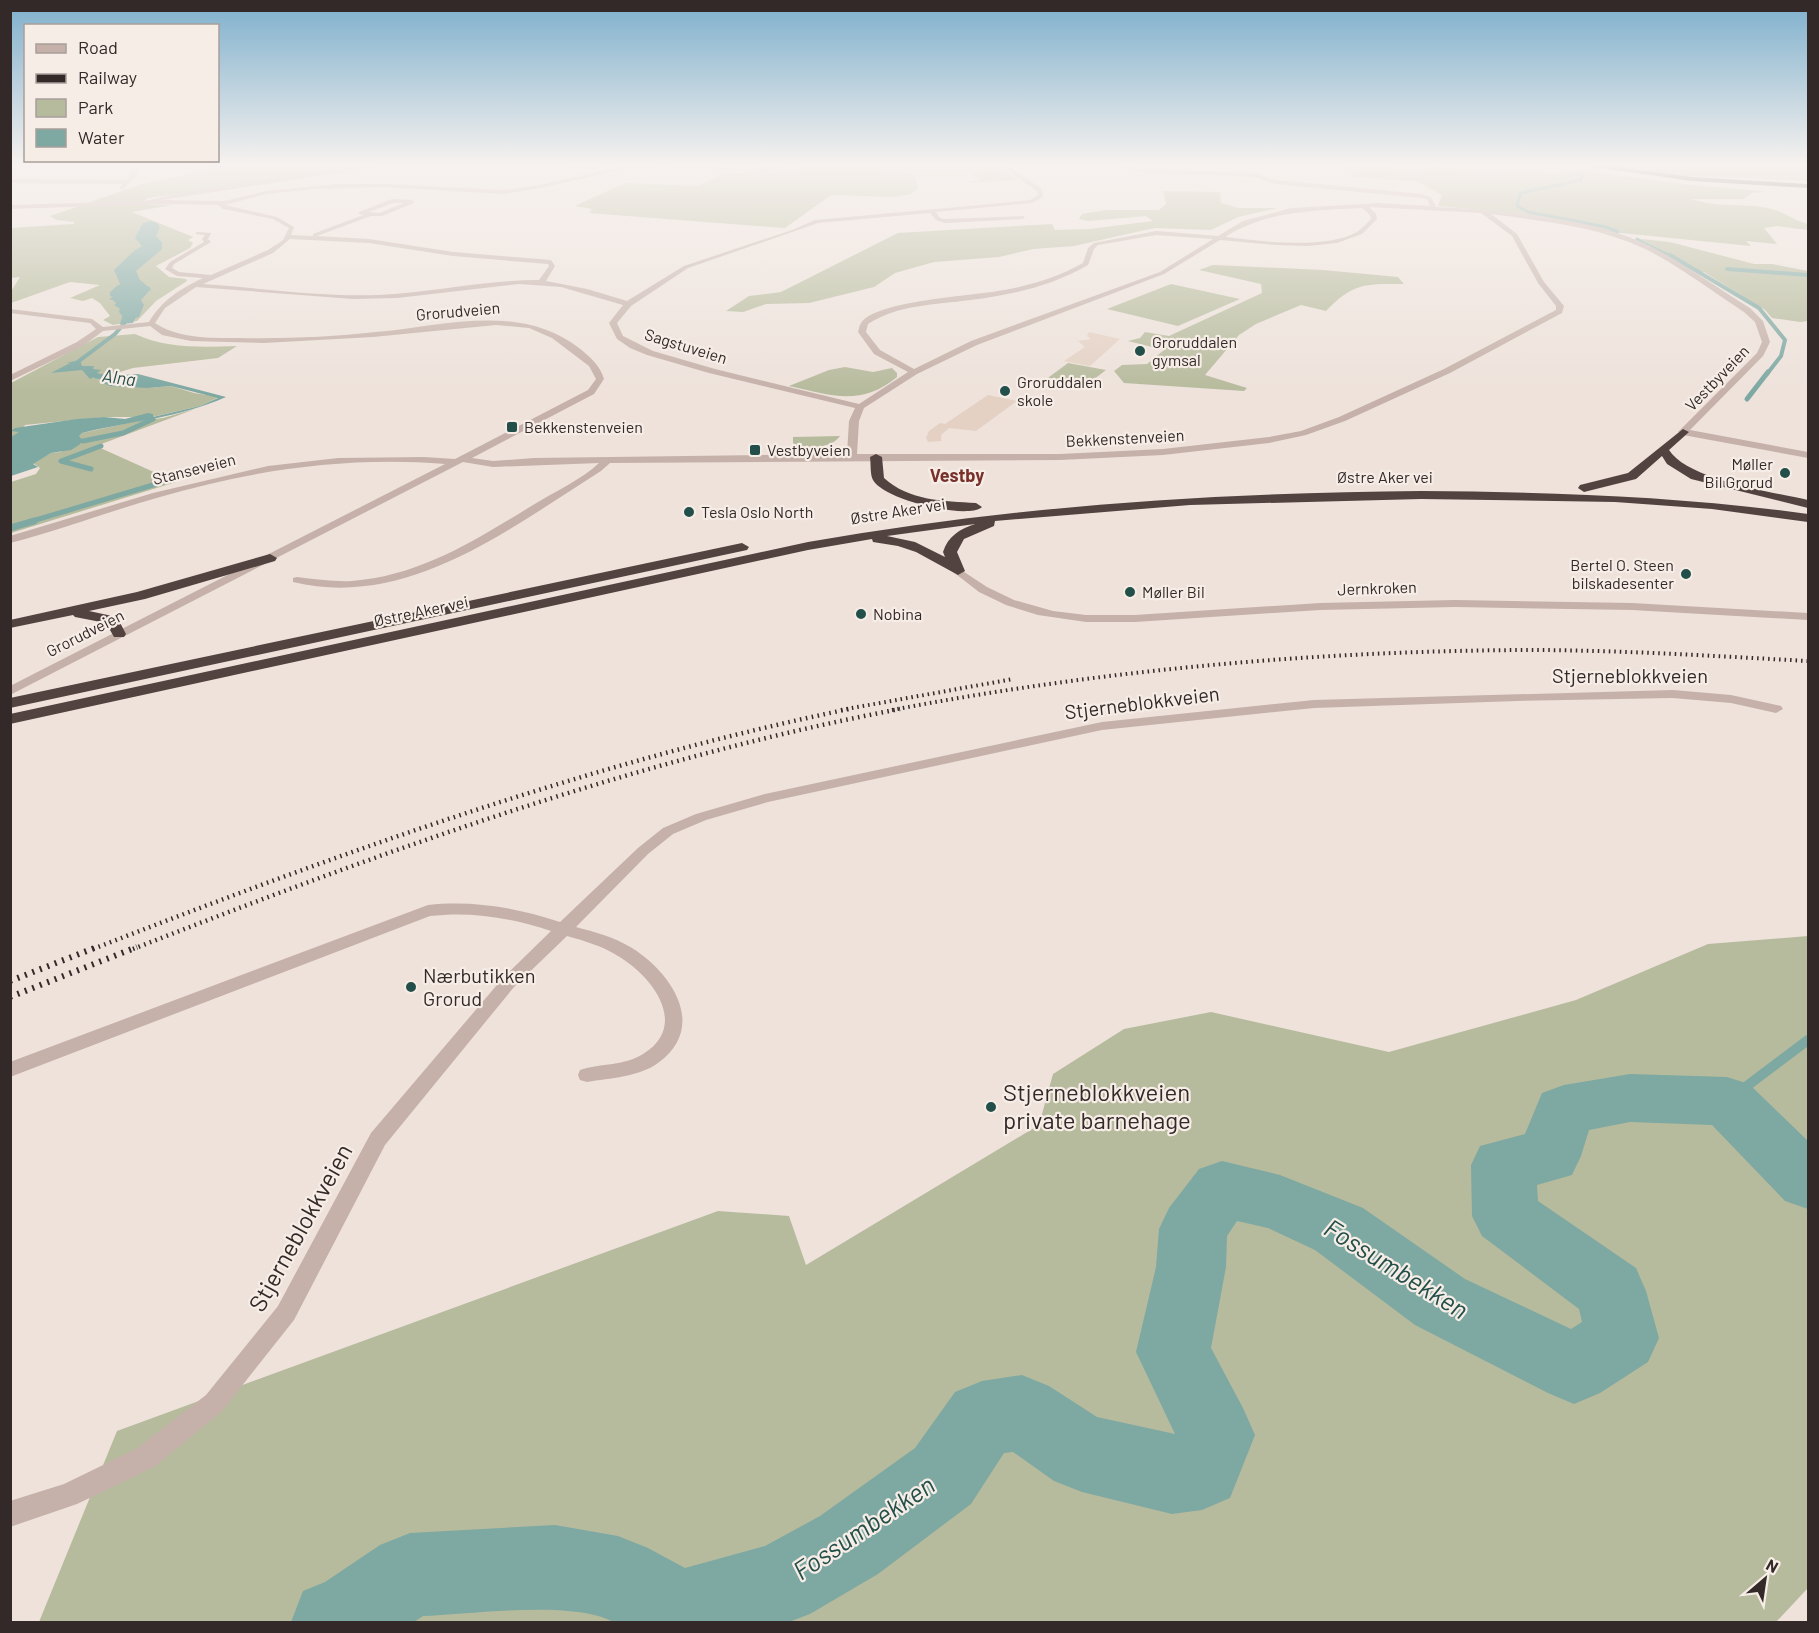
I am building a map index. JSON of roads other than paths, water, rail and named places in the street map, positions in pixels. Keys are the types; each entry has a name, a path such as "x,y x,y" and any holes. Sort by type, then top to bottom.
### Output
{"highway":[{"path":"1584,488 1632,476 1683,432"},
{"path":"1664,450 1671,462 1695,476 1809,506"},
{"path":"876,457 878,479 896,493 925,501 976,507"},
{"name":"Østre Aker vei","path":"10,704 800,535 976,507 1140,492 1271,487 1463,485 1693,494 1809,506"},
{"name":"Østre Aker vei","path":"10,719 849,538 939,522 1016,513 1107,505 1246,498 1474,495 1663,501 1809,518"},
{"path":"958,571 950,552 955,540 970,530 1016,513"},
{"path":"849,538 888,539 914,545 934,554 958,571"},
{"path":"10,624 149,594 270,558"},
{"path":"71,612 112,620 119,634"}],"street":[{"path":"205,239 208,242 172,263 168,269 177,274 210,277"},
{"path":"10,380 80,344 101,329 151,324 163,305 194,285 266,254 286,239"},
{"path":"342,239 453,254 551,262 552,266 543,276 542,282"},
{"path":"628,304 686,267 769,239"},
{"path":"914,372 898,366 872,347 862,332 865,323 889,309 996,294 1067,274 1086,264 1091,248 1096,244 1119,239"},
{"name":"Vestbyveien","path":"860,407 914,372 974,343 1146,280 1176,266 1217,239"},
{"path":"1232,239 1297,245 1336,239"},
{"name":"Bekkenstenveien","path":"459,461 493,464 534,461 812,457 1060,457 1163,452 1269,440 1325,427 1447,371 1559,311 1560,306 1540,283 1517,239"},
{"name":"Vestbyveien","path":"1627,239 1646,247 1747,310 1759,321 1764,333 1764,349 1683,432"},
{"name":"Sagstuveien","path":"194,285 332,297 373,297 426,294 495,284 542,282 604,296 628,304 613,323 620,337 633,345 712,371 860,407"},
{"path":"10,311 92,321 101,329"},
{"name":"Grorudveien","path":"10,691 591,392 600,379 597,369 556,337 535,327 518,324 478,324 317,338 216,341 173,337 157,331 151,324"},
{"path":"852,457 854,421 860,407"},
{"path":"1683,432 1809,455"},
{"name":"Bekkenstenveien","path":"477,451 534,461"},
{"name":"Stanseveien","path":"10,540 182,488 307,463 426,458 459,461"},
{"name":"Stanseveien","path":"392,460 440,470"},
{"path":"297,580 352,584 402,573 448,559 468,550 588,476 607,460"},
{"name":"Jernkroken","path":"958,571 975,586 1014,604 1052,614 1108,620 1305,607 1470,602 1603,604 1809,617"},
{"name":"Stjerneblokkveien","path":"10,1514 68,1495 145,1458 214,1403 286,1313 378,1139 508,984 562,928 668,831 701,817 765,798 1102,726 1314,704 1517,697 1673,694 1731,699 1776,709"},
{"path":"10,1070 428,911 453,907 477,907 510,912 611,944 642,963 666,990 676,1018 672,1039 652,1058 632,1067 586,1075"}],"water":[{"path":"118,285 150,287 149,290 152,290 142,292 133,299 141,306 133,323 120,324 124,311 114,305 118,302 109,299 113,297 110,296 110,292"},
{"path":"80,360 82,366 94,366 93,369 101,370 97,373 100,374 90,379 82,370 51,373 70,363 66,363"},
{"path":"138,374 226,397 191,410 82,433 79,436 83,441 71,450 51,453 33,464 38,467 11,476 11,437 19,432 11,431 15,428 77,419 104,417 125,419 148,413 153,414 153,417 200,406 218,398 171,386 148,388 110,386 103,383 107,382 106,376"}],"waterway":[{"name":"Alna","path":"131,312 132,305 126,301 140,289 131,284 125,270 141,255 152,249 152,242 147,239"},
{"path":"1637,239 1673,257"},
{"path":"1670,255 1759,308 1785,340 1781,356 1767,374"},
{"path":"1727,269 1808,275"},
{"name":"Alna","path":"117,378 96,376 84,368 71,367 115,334 127,320"},
{"path":"1747,399 1768,372"},
{"path":"83,441 123,433 153,419"},
{"path":"91,469 61,461 101,446"},
{"path":"29,522 163,482"},
{"path":"10,528 34,521"},
{"path":"1727,1101 1808,1040"},
{"name":"Fossumbekken","path":"334,1622 355,1612 410,1575 555,1567 618,1578 680,1613 780,1584 849,1545 943,1476 982,1419 1022,1413 1082,1453 1172,1474 1202,1470 1216,1435 1173,1352 1191,1267 1193,1229 1222,1189 1280,1203 1339,1229 1440,1302 1574,1368 1622,1338 1611,1291 1506,1216 1503,1165 1549,1156 1564,1110 1630,1098 1727,1101 1808,1182"}],"railway":[{"path":"892,710 971,696 1129,674 1208,665 1367,654 1561,650 1808,661"},
{"path":"841,710 1013,679"},
{"path":"93,949 372,845 560,783 752,731 849,709"},
{"path":"133,949 416,843 607,781 704,754 900,709"},
{"path":"10,981 97,947"},
{"path":"10,997 137,947"}],"place":[{"name":"Groruddalen gymsal","path":"1140,351"},
{"name":"Groruddalen skole","path":"1005,391"},
{"name":"Bekkenstenveien","path":"512,427"},
{"name":"Vestbyveien","path":"755,450"},
{"name":"Møller Bil Grorud","path":"1785,473"},
{"name":"Tesla Oslo North","path":"689,512"},
{"name":"Bertel O. Steen bilskadesenter","path":"1686,574"},
{"name":"Møller Bil","path":"1130,592"},
{"name":"Nobina","path":"861,614"},
{"name":"Nærbutikken Grorud","path":"411,987"},
{"name":"Stjerneblokkveien private barnehage","path":"991,1107"}],"district":[{"name":"Vestby","path":"957,476"}]}
